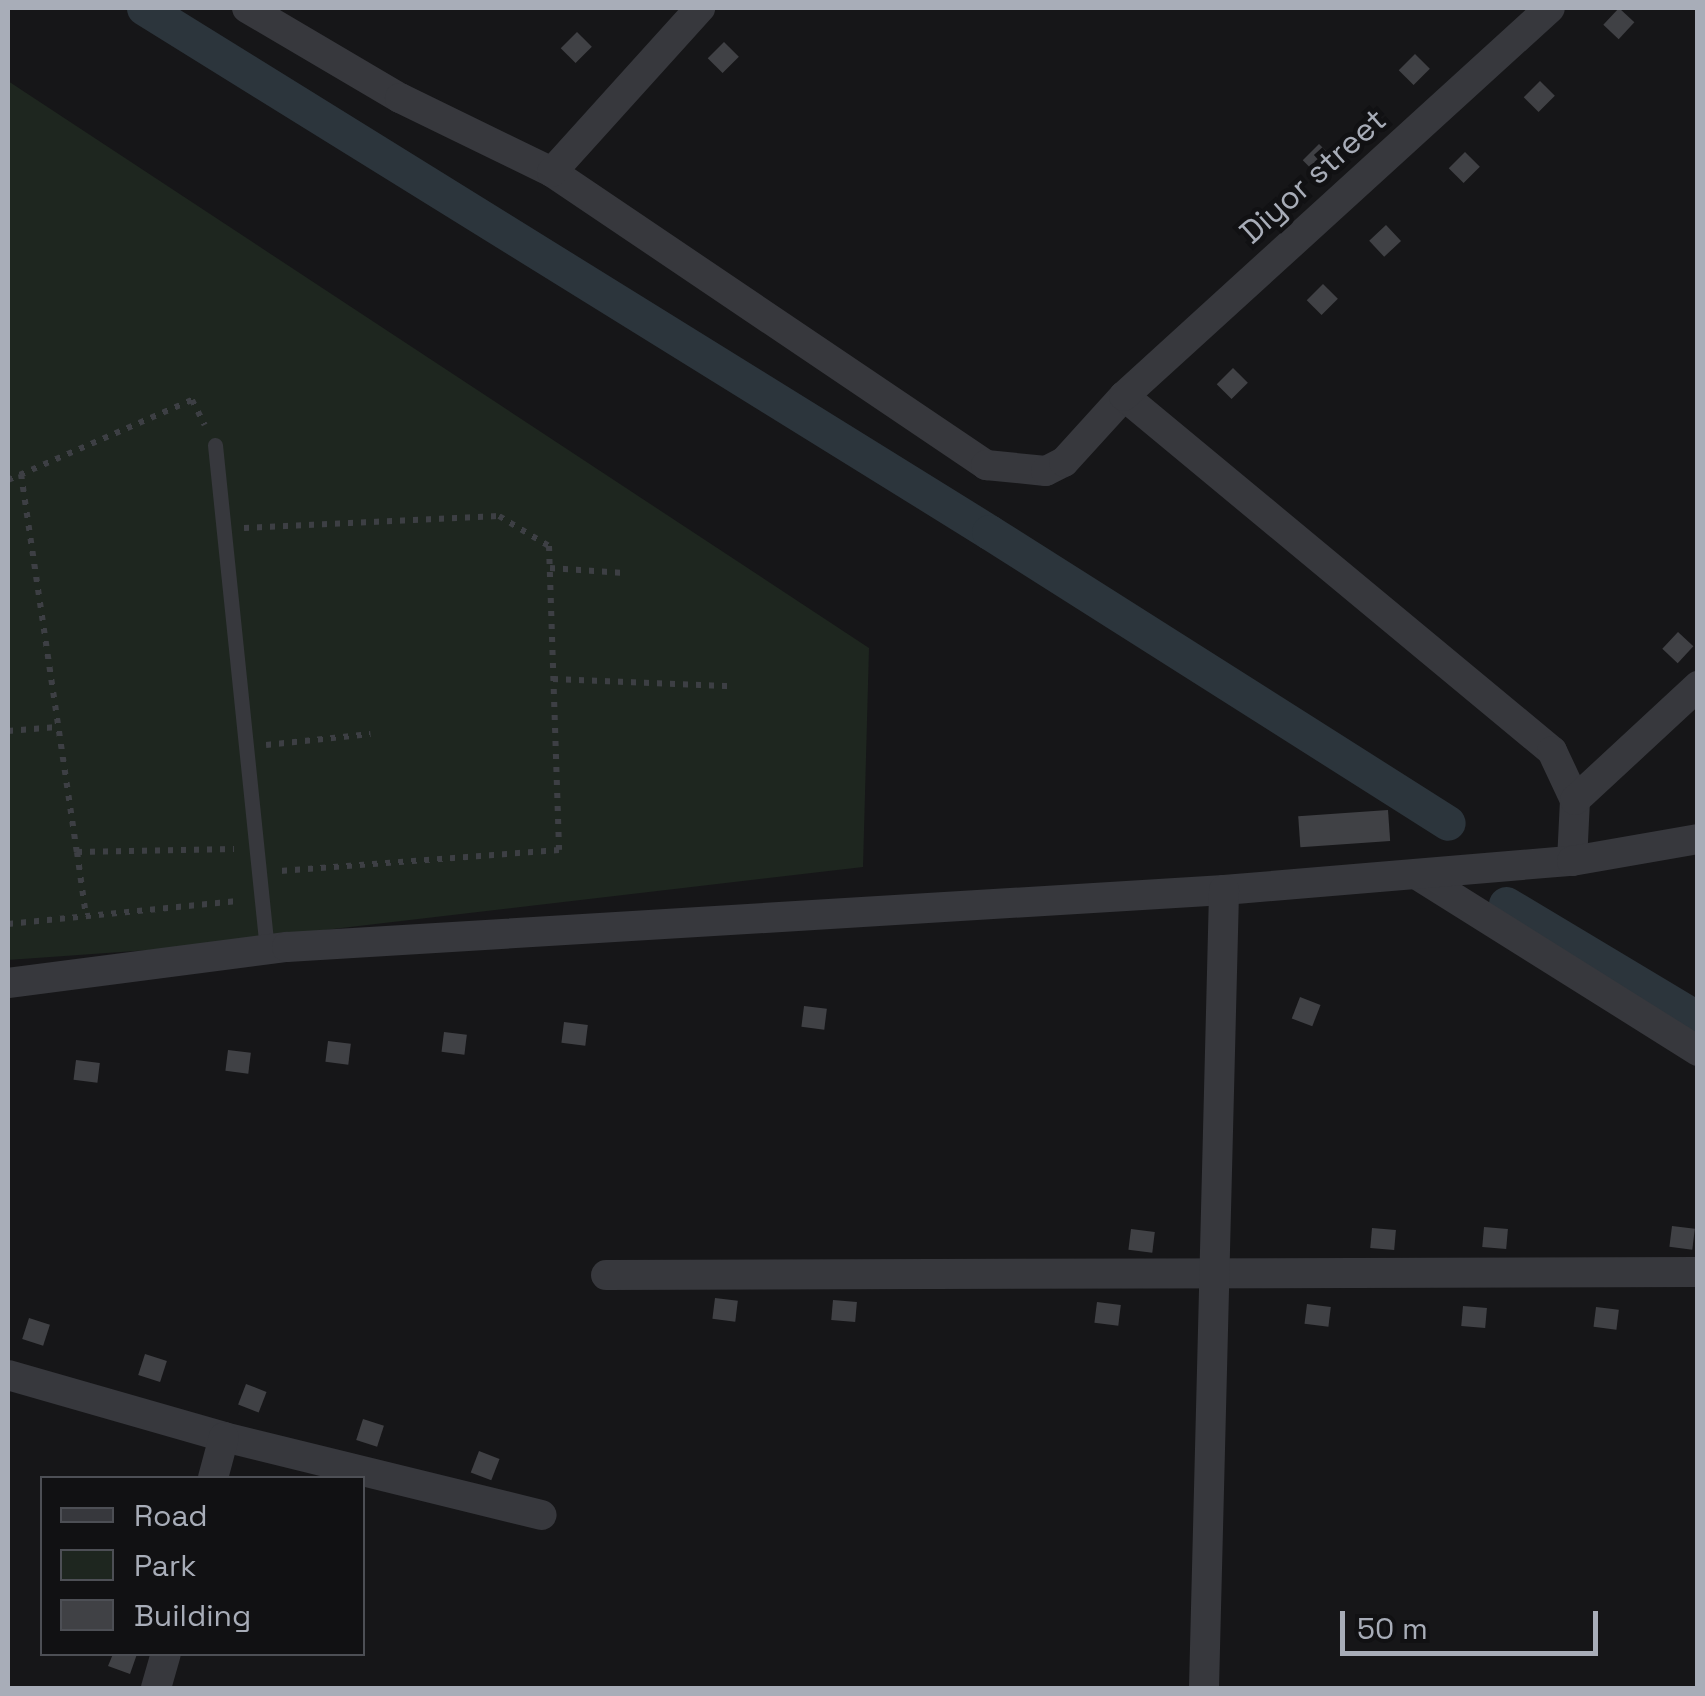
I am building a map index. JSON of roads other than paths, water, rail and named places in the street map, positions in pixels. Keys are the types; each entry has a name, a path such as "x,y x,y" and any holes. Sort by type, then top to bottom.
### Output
{"street":[{"path":"246,8 400,98 552,172 700,8"},
{"name":"Diyor street","path":"552,172 986,465 1046,472 1064,462 1124,396 1550,8"},
{"path":"1124,396 1552,751 1575,800 1572,861"},
{"path":"1575,800 1698,686"},
{"path":"8,982 267,950 1224,890 1572,861 1698,839"},
{"path":"1416,874 1698,1051"},
{"path":"1204,1688 1224,890"},
{"path":"606,1275 1698,1272"},
{"path":"8,1374 224,1437 542,1514"},
{"path":"214,1476 224,1437"},
{"path":"156,1688 165,1656"}],"lane":[{"path":"215,446 267,950"}],"waterway":[{"path":"144,8 989,532 1448,823"},
{"path":"1506,904 1698,1019"}]}
